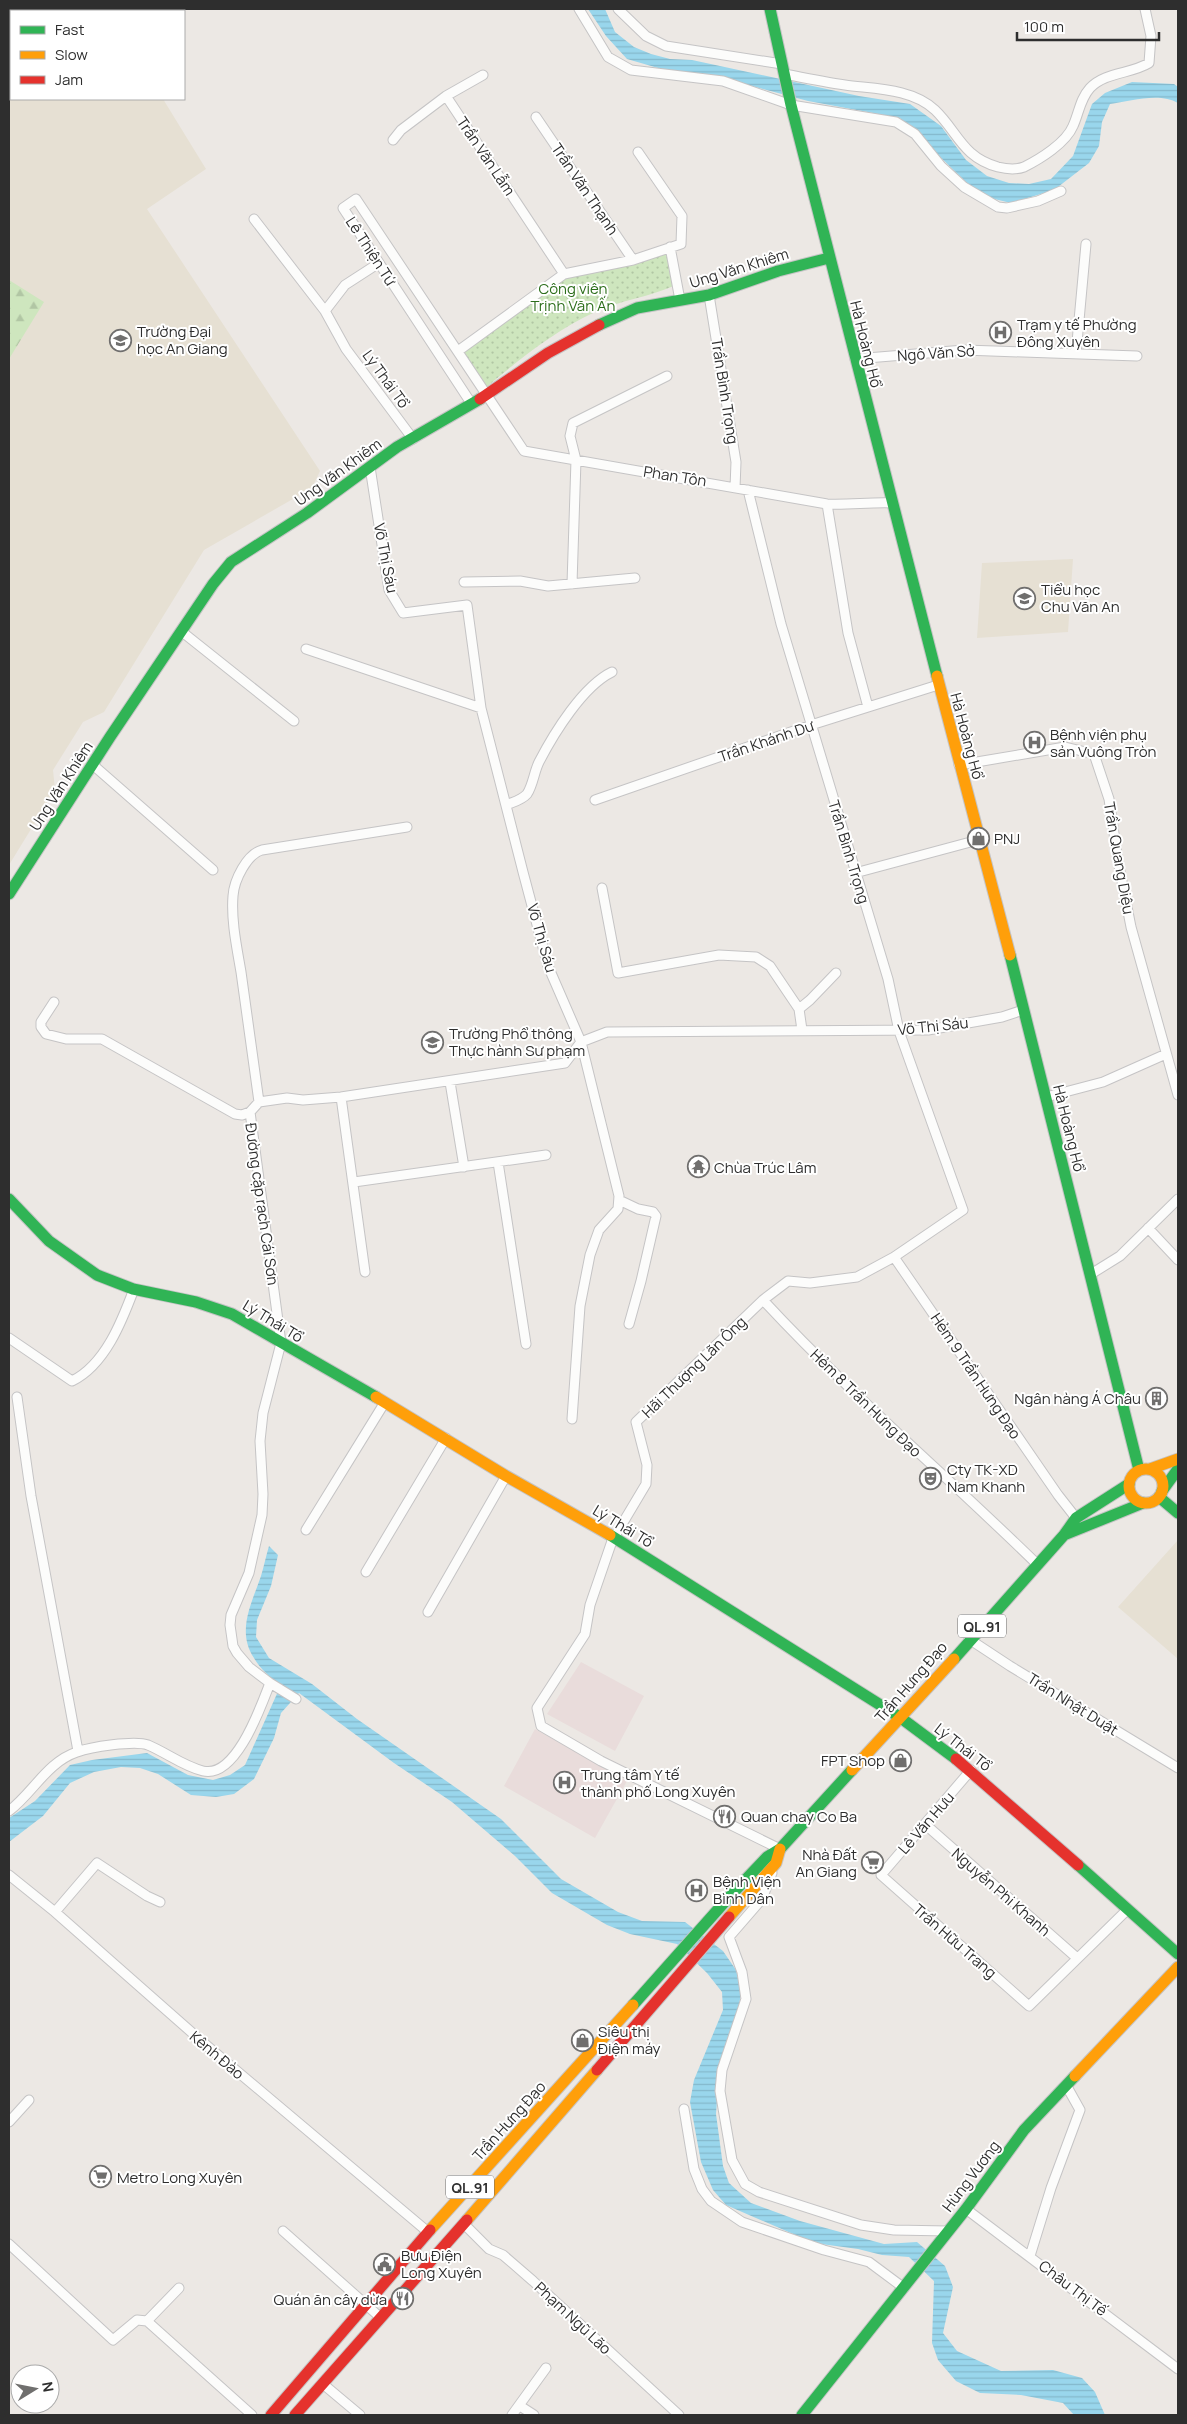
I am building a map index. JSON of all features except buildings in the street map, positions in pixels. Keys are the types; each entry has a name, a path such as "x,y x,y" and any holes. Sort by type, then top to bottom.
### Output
{"main road":[{"name":"Hà Hoàng Hổ","path":"770,9 790,103 938,685 1091,1274 1144,1470"},
{"name":"Ung Văn Khiêm","path":"9,894 92,764 213,584 231,562 307,513 412,439 488,394 548,352 601,324 637,308 709,295 778,271 829,258"},
{"name":"Lý Thái Tổ","path":"9,1199 27,1222 70,1258 99,1277 134,1289 218,1307 385,1402 506,1476 614,1537 901,1718 971,1770 1178,1954"},
{"path":"1178,1459 1134,1474 1129,1484 1132,1496 1142,1503 1148,1503 1161,1494 1178,1470"},
{"path":"1144,1470 1159,1475 1162,1480 1161,1494 1178,1513"},
{"name":"Trần Hưng Đạo","path":"271,2415 428,2232 450,2210 671,1961 766,1857 780,1849 901,1718 969,1639 1038,1565 1076,1518 1129,1484"},
{"name":"Trần Hưng Đạo","path":"1064,1535 1142,1503"},
{"name":"Trần Hưng Đạo","path":"464,2224 776,1863 780,1849"},
{"name":"Hùng Vương","path":"802,2415 966,2209 1024,2130 1178,1967"},
{"path":"450,2210 464,2224"},
{"name":"QL.91","path":"295,2415 464,2224"}],"street":[{"path":"578,9 601,47 617,64 632,70 723,81 790,103 902,125 915,134 941,166 964,187 998,207 1007,208 1038,201 1061,190"},
{"path":"618,9 646,36 666,46 846,85 874,87 922,101 935,110 969,152 984,163 1008,169 1022,168 1062,141 1073,127 1077,112 1091,87 1110,76 1139,70 1149,63 1151,36 1146,9"},
{"path":"393,140 400,130 446,96 483,75"},
{"name":"Trần Văn Lẫm","path":"446,96 564,274"},
{"name":"Trần Văn Thạnh","path":"536,118 633,260"},
{"path":"458,351 564,274 633,260 681,244 682,216 638,152"},
{"name":"Lê Thiện Tứ","path":"471,403 343,208 356,200 488,394"},
{"name":"Lý Thái Tổ","path":"254,219 325,312 346,349 412,439"},
{"path":"1076,353 1086,244"},
{"path":"670,247 680,300"},
{"path":"325,312 345,285 379,263"},
{"name":"Trần Bình Trọng","path":"709,295 736,462 735,488"},
{"name":"Ngô Văn Sở","path":"855,359 964,350 1137,356"},
{"path":"572,584 576,460 570,436 573,423 667,376"},
{"name":"Phan Tôn","path":"488,394 524,451 827,504 893,503"},
{"name":"Võ Thị Sáu","path":"370,467 389,590 403,613 467,605 481,708 506,805 548,966 581,1042 607,1032 928,1030 1002,1017 1023,1010"},
{"name":"Trần Bình Trọng","path":"748,490 781,624 888,979 899,1031 964,1210"},
{"path":"827,504 848,633 868,708"},
{"path":"464,582 520,581 548,586 635,578"},
{"path":"181,631 294,721"},
{"path":"306,649 481,708"},
{"path":"506,805 521,799 528,793 540,761 575,706 592,685 612,672"},
{"name":"Trần Khánh Dư","path":"595,800 811,725 938,685"},
{"name":"Trần Quang Diệu","path":"959,765 1065,747 1094,754 1109,799 1131,927 1178,1095"},
{"path":"92,764 213,870"},
{"path":"259,1102 235,935 233,902 235,888 247,862 257,851 407,827"},
{"path":"856,873 978,840"},
{"path":"602,888 618,973 719,955 756,957 770,966 799,1008 802,1030"},
{"path":"799,1008 810,1000 836,973"},
{"path":"54,1002 41,1022 41,1027 46,1034 66,1039 102,1039 235,1114 242,1115 250,1112"},
{"path":"572,1419 580,1306 590,1255 598,1230 618,1209 619,1200 581,1042"},
{"name":"Đường cặp rạch Cái Sơn","path":"296,1699 272,1685 249,1667 233,1646 230,1625 231,1615 249,1573 262,1515 263,1494 260,1441 263,1413 281,1343 250,1112 259,1102 287,1098 303,1100 341,1097 450,1082 565,1063 581,1042"},
{"path":"1046,1097 1102,1082 1166,1054"},
{"path":"450,1082 464,1167"},
{"path":"341,1097 365,1272"},
{"path":"354,1182 546,1155"},
{"path":"498,1162 526,1344"},
{"path":"1091,1274 1120,1256 1178,1199"},
{"path":"619,1200 638,1209 653,1212 656,1216 629,1324"},
{"name":"Hãi Thượng Lãn Ông","path":"780,1849 601,1761 540,1726 537,1708 585,1634 590,1605 614,1537 646,1484 647,1465 636,1422 763,1300 788,1281 810,1283 858,1277 964,1210"},
{"path":"1148,1228 1178,1260"},
{"name":"Hẻm 9 Trần Hưng Đạo","path":"894,1256 1024,1447 1076,1518"},
{"path":"9,1338 72,1381 86,1374 120,1327 134,1289"},
{"name":"Hẻm 8 Trần Hưng Đạo","path":"763,1300 804,1344 1038,1565"},
{"path":"18,1397 31,1496 78,1751"},
{"path":"306,1530 385,1402"},
{"path":"366,1572 446,1438"},
{"path":"428,1612 506,1476"},
{"name":"Trần Nhật Duật","path":"969,1639 1178,1768"},
{"path":"9,1811 23,1799 46,1772 66,1756 78,1751 120,1745 147,1745 176,1761 204,1772 211,1772 227,1762 244,1743 272,1685"},
{"name":"Lê Văn Hưu","path":"881,1875 926,1825 971,1770"},
{"name":"Nguyễn Phi Khanh","path":"926,1825 1077,1958"},
{"path":"56,1912 97,1863 147,1896 160,1902"},
{"path":"776,1863 762,1899 729,1937 742,1972 746,1993 721,2080 729,2148 738,2172 745,2184 759,2192 861,2225 894,2230 946,2233"},
{"name":"Kênh Đào","path":"9,1875 56,1912 206,2045 428,2232"},
{"name":"Trần Hữu Trang","path":"881,1875 1029,2006 1077,1958"},
{"path":"1077,1958 1127,1910"},
{"path":"1030,2256 1051,2188 1080,2110 1066,2085"},
{"path":"9,2122 29,2100"},
{"path":"684,2108 694,2169 702,2189 711,2201 742,2222 831,2252 869,2262 905,2287"},
{"name":"Châu Thị Tế","path":"966,2209 1178,2369"},
{"name":"Phạm Ngũ Lão","path":"464,2224 489,2249 503,2255 533,2281 679,2415"},
{"path":"283,2231 381,2318"},
{"path":"9,2244 113,2340 137,2320 147,2320 252,2415"},
{"path":"147,2320 179,2288"},
{"path":"512,2415 546,2368"},
{"path":"323,2384 360,2415"},
{"path":"520,2406 534,2415"}],"shaded area":[{"name":"Trường Đại học An Giang","path":"9,9 90,9 92,10 10,10 10,100 164,100 206,169 147,209 320,471 312,488 204,550 104,712 83,722 53,770 55,790 9,865"},
{"name":"Tiểu học Chu Văn An","path":"1073,559 1068,632 977,638 982,563"},
{"path":"1178,1540 1178,1659 1118,1607"},
{"name":"Trung tâm Y tế thành phố Long Xuyên","path":"581,1662 644,1696 615,1751 547,1714"},
{"name":"Trung tâm Y tế thành phố Long Xuyên","path":"535,1729 627,1781 595,1838 504,1786"}],"green space":[{"name":"Công viên Trịnh Văn Ấn","path":"670,247 676,285 656,293 615,304 565,328 510,367 484,389 458,351 564,274"},
{"path":"9,280 44,302 9,359"}],"water":[{"path":"588,9 605,9 615,32 634,47 651,54 670,59 692,60 859,96 910,104 941,126 966,160 987,176 1009,183 1029,184 1051,179 1073,156 1092,104 1105,93 1132,82 1174,84 1178,87 1178,103 1163,98 1154,98 1110,104 1102,122 1099,146 1089,163 1054,190 1011,203 990,198 967,183 900,118 808,101 706,74 665,70 627,59 606,36"},
{"path":"269,1546 278,1555 271,1586 257,1620 256,1637 269,1658 312,1684 357,1719 501,1819 561,1879 618,1912 642,1921 685,1922 723,1951 736,1970 741,1990 739,2008 718,2088 716,2114 723,2166 729,2183 751,2203 800,2221 884,2244 917,2242 945,2266 953,2287 943,2333 957,2351 1001,2371 1053,2370 1082,2378 1095,2392 1105,2415 1074,2415 1063,2403 1021,2395 980,2393 956,2381 938,2360 932,2343 934,2281 909,2257 882,2255 858,2249 814,2243 726,2205 713,2190 701,2162 690,2102 694,2080 723,2010 722,1992 707,1973 677,1944 630,1934 607,1925 552,1893 515,1856 452,1802 394,1763 299,1693 281,1713 274,1738 254,1779 234,1794 216,1797 191,1795 158,1774 140,1768 121,1767 94,1772 70,1783 43,1816 9,1842 9,1818 35,1801 70,1765 92,1760 147,1753 188,1775 213,1780 230,1775 245,1765 280,1687 257,1662 246,1638 247,1617"}],"traffic: fast":[{"path":"770,9 791,105 937,676"},
{"path":"599,325 637,308 709,295 778,271 829,258"},
{"path":"9,894 110,737 213,584 231,562 307,513 397,447 480,399"},
{"path":"1010,955 1139,1470"},
{"path":"9,1199 49,1241 97,1275 133,1289 196,1302 232,1314 376,1397"},
{"path":"1162,1491 1178,1469"},
{"path":"954,1659 1064,1535 1076,1518 1129,1484"},
{"path":"1159,1497 1178,1513"},
{"path":"1064,1535 1143,1503"},
{"path":"610,1535 901,1718 956,1759"},
{"path":"633,2005 730,1896 767,1857 780,1849 852,1770"},
{"path":"1078,1865 1178,1954"},
{"path":"802,2415 966,2209 1024,2130 1075,2076"}],"traffic: slow":[{"path":"937,676 1010,955"},
{"path":"376,1397 506,1476 610,1535"},
{"path":"1150,1469 1178,1459"},
{"path":"1146,1469 1153,1470 1158,1474 1162,1479 1163,1486 1162,1493 1158,1498 1153,1502 1146,1503 1139,1502 1134,1498 1130,1493 1129,1486 1130,1479 1134,1474 1139,1470 1146,1469"},
{"path":"852,1770 954,1659"},
{"path":"729,1917 776,1863 780,1849"},
{"path":"1075,2076 1178,1967"},
{"path":"430,2230 633,2005"},
{"path":"467,2220 597,2070"}],"traffic: jam":[{"path":"480,399 548,353 599,325"},
{"path":"956,1759 1078,1865"},
{"path":"597,2070 729,1917"},
{"path":"295,2415 467,2220"},
{"path":"271,2415 430,2230"}],"place":[{"name":"Trạm y tế Phường Đông Xuyên","path":"1001,333"},
{"name":"Trường Đại học An Giang","path":"121,340"},
{"name":"Tiểu học Chu Văn An","path":"1025,598"},
{"name":"Bệnh viện phụ sản Vuông Tròn","path":"1034,743"},
{"name":"PNJ","path":"978,838"},
{"name":"Trường Phổ thông Thực hành Sư phạm","path":"433,1042"},
{"name":"Chùa Trúc Lâm","path":"698,1167"},
{"name":"Ngân hàng Á Châu","path":"1157,1398"},
{"name":"Cty TK-XD Nam Khanh","path":"931,1478"},
{"name":"FPT Shop","path":"901,1760"},
{"name":"Trung tâm Y tế thành phố Long Xuyên","path":"565,1783"},
{"name":"Quan chay Co Ba","path":"725,1816"},
{"name":"Nhà Đất An Giang","path":"873,1863"},
{"name":"Bệnh Viện Bình Dân","path":"697,1890"},
{"name":"Siêu thị Điện máy","path":"582,2040"},
{"name":"Metro Long Xuyên","path":"101,2177"},
{"name":"Bưu Điện Long Xuyên","path":"385,2264"},
{"name":"Quán ăn cây dừa","path":"403,2299"}]}
